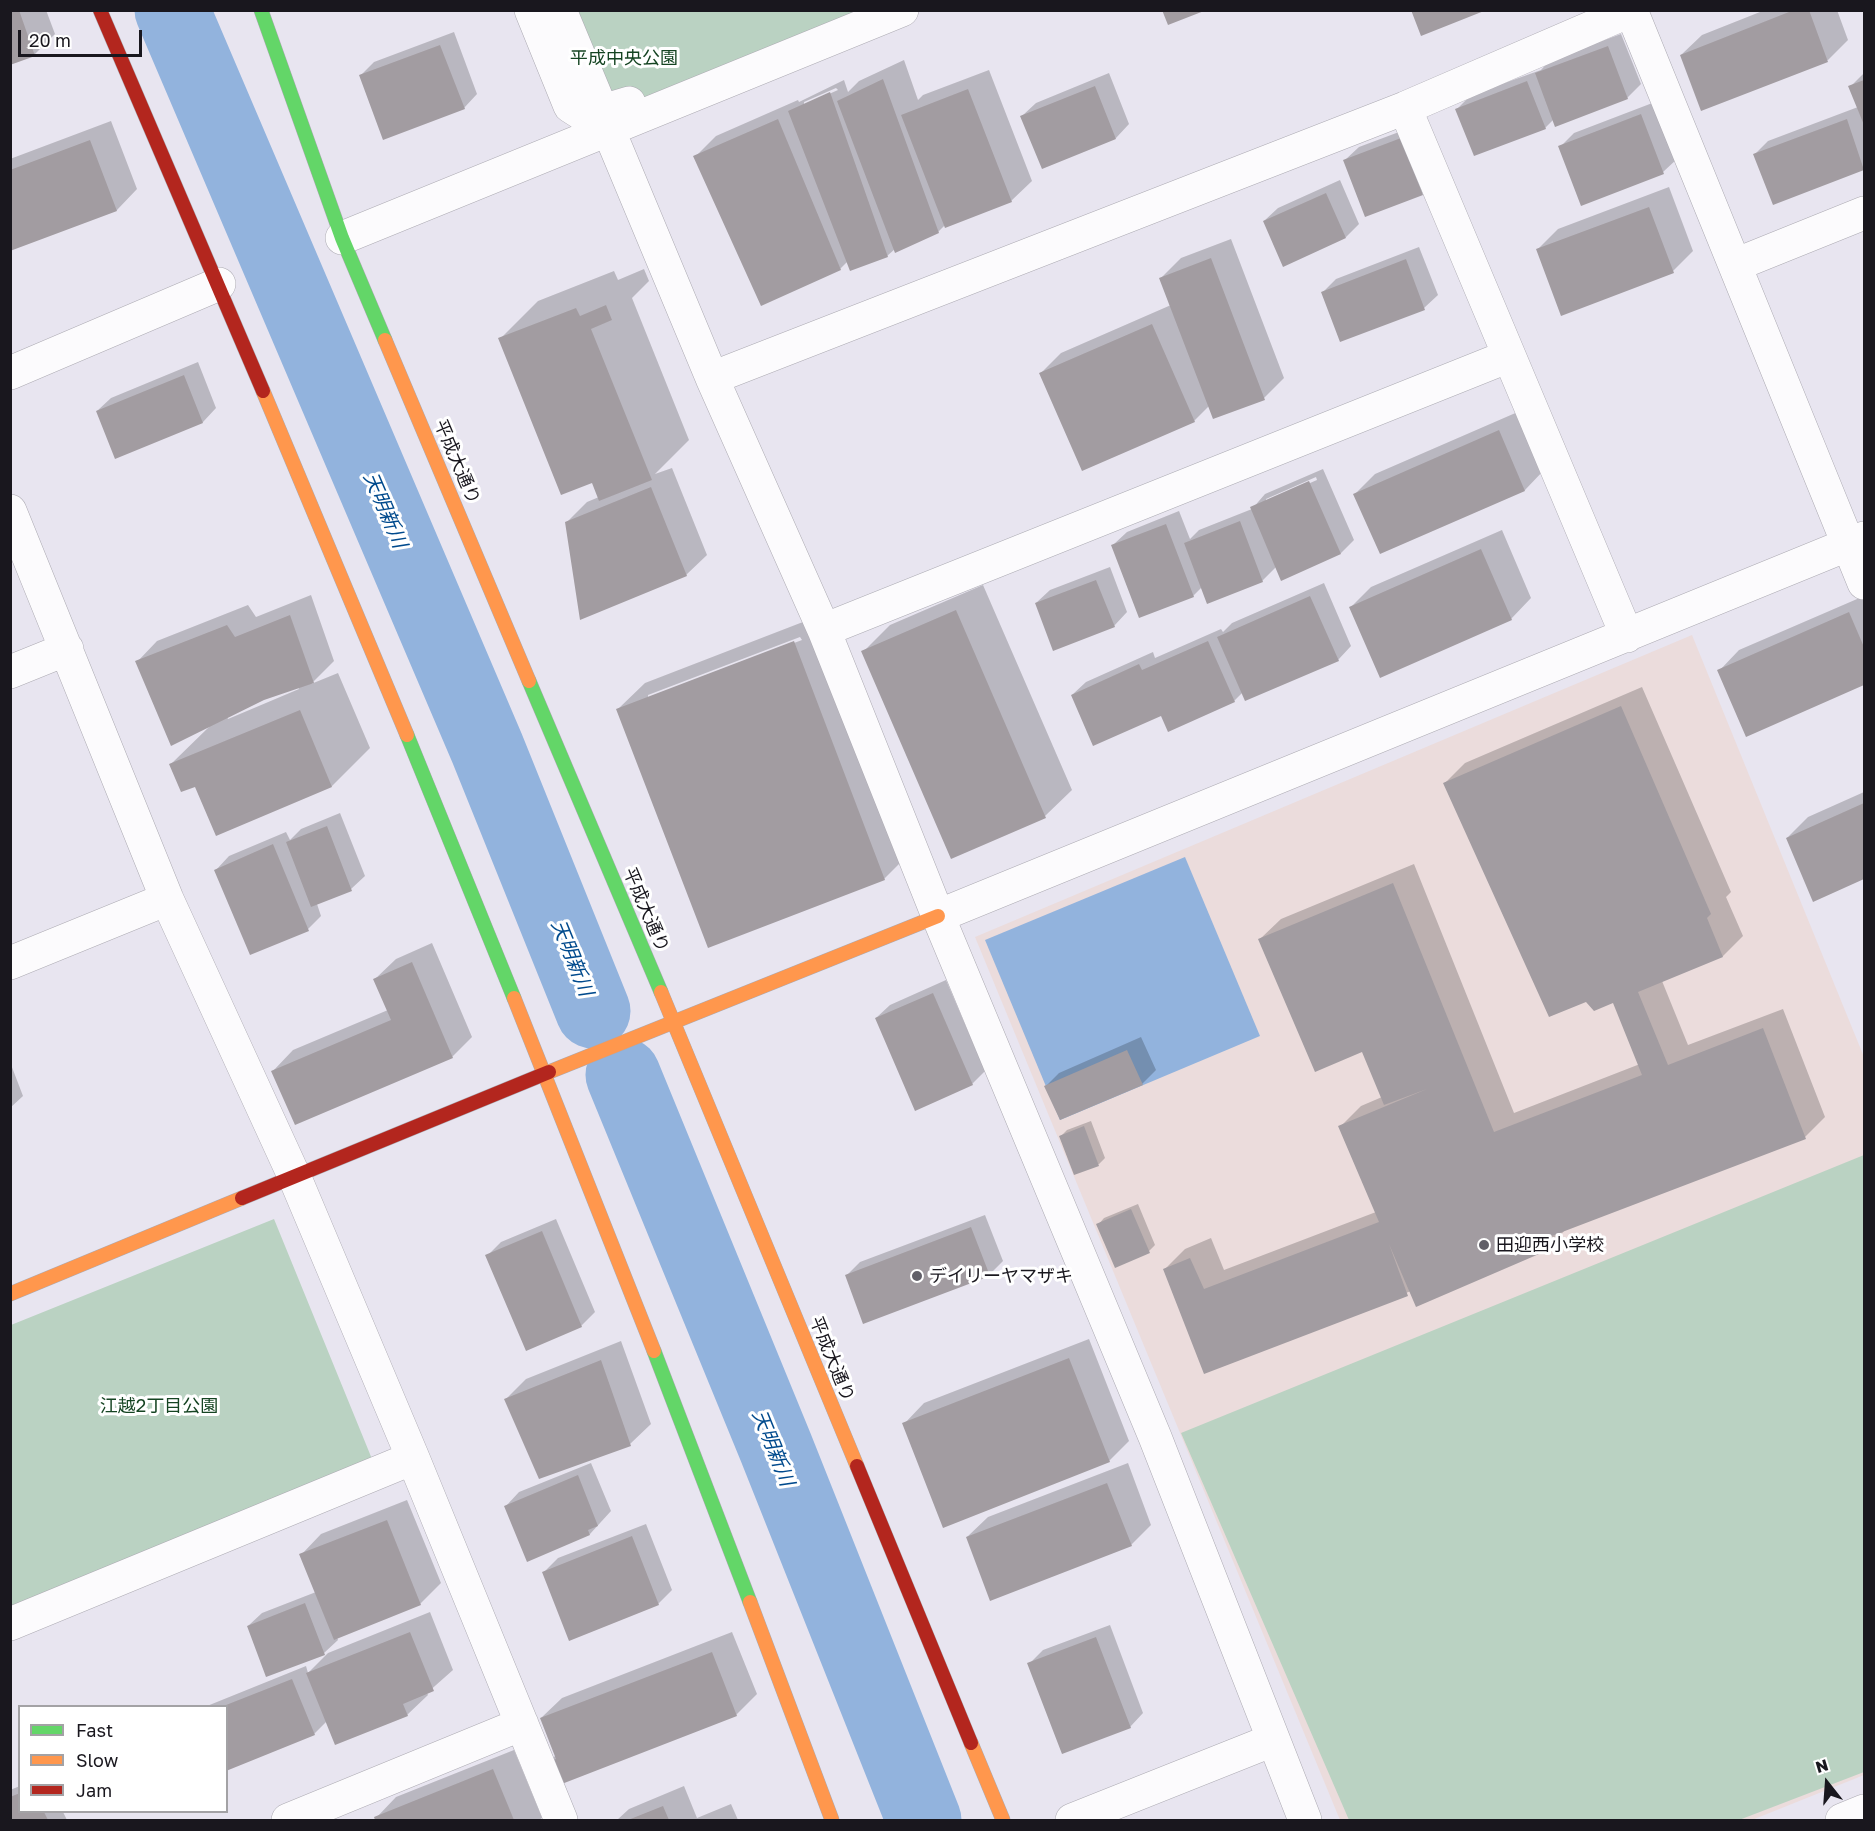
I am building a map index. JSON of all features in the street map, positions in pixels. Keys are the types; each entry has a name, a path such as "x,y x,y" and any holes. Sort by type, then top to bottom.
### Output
{"street":[{"path":"100,10 219,284 545,1075 712,1497 832,1821"},
{"name":"平成大通り","path":"261,10 342,238 674,1022 1003,1821"},
{"path":"531,10 570,106 609,131 712,378 824,630 938,916 1155,1437 1305,1821"},
{"path":"560,10 602,111 651,97"},
{"path":"342,238 903,10"},
{"path":"712,378 1405,108 1632,11 1735,265 1857,541 1864,583"},
{"path":"1405,108 1627,636"},
{"path":"1735,265 1864,213"},
{"path":"10,373 219,284"},
{"path":"824,630 1509,356"},
{"path":"10,512 167,899 295,1178 413,1458 561,1821"},
{"path":"10,1294 568,1064 938,916 1857,541"},
{"path":"10,672 67,649"},
{"path":"10,963 167,899"},
{"path":"10,1624 413,1458"},
{"path":"288,1821 522,1724"},
{"path":"1072,1821 1273,1740"},
{"path":"1842,1821 1864,1811"}],"shaded area":[{"name":"田迎西小学校","path":"1692,635 1864,1057 1864,1775 1752,1820 1340,1820 975,937"}],"green space":[{"name":"平成中央公園","path":"554,11 868,11 600,119"},
{"path":"1864,1155 1864,1772 1739,1820 1349,1820 1181,1433"},
{"name":"江越2丁目公園","path":"274,1219 372,1459 11,1606 11,1325"}],"water":[{"path":"1185,857 1260,1036 1060,1120 985,940"}],"building":[{"path":"10,10 19,10 35,56 10,65"},
{"path":"1162,10 1204,10 1204,11 1168,25"},
{"path":"1411,10 1484,10 1484,11 1421,36"},
{"path":"1794,10 1809,10 1828,62 1701,111 1680,55"},
{"path":"440,45 465,109 383,140 359,75"},
{"path":"1608,46 1628,99 1555,127 1535,73"},
{"path":"883,79 939,233 895,253 837,101"},
{"path":"1864,80 1864,125 1848,86"},
{"path":"1527,81 1546,129 1474,156 1455,109"},
{"path":"1095,86 1116,139 1042,169 1020,116"},
{"path":"968,89 1012,202 945,228 901,115"},
{"path":"830,92 888,257 850,271 788,111"},
{"path":"1641,114 1664,174 1581,206 1558,146"},
{"path":"778,119 841,270 761,306 693,156"},
{"path":"1847,119 1864,170 1773,205 1753,154"},
{"path":"1401,138 1423,195 1365,217 1343,160"},
{"path":"90,140 117,211 10,251 10,170"},
{"path":"1326,193 1346,238 1283,267 1263,221"},
{"path":"1649,207 1674,273 1561,316 1536,249"},
{"path":"1211,258 1265,400 1213,419 1159,278"},
{"path":"1406,259 1425,310 1340,342 1321,292"},
{"path":"606,305 612,320 591,329 652,480 599,501 592,483 561,495 498,338 576,308 580,316"},
{"path":"1152,324 1195,422 1082,471 1039,373"},
{"path":"184,375 203,423 115,459 96,411"},
{"path":"1499,430 1525,491 1380,554 1353,494"},
{"path":"1309,481 1341,554 1281,581 1250,507"},
{"path":"651,487 687,576 580,620 565,522"},
{"path":"1240,521 1263,582 1207,604 1184,543"},
{"path":"1166,524 1194,597 1139,618 1111,545"},
{"path":"1481,549 1512,620 1380,678 1349,607"},
{"path":"1096,580 1115,627 1053,651 1035,603"},
{"path":"1310,596 1339,661 1245,701 1217,637"},
{"path":"956,610 1046,818 951,859 861,651"},
{"path":"1849,612 1864,647 1864,685 1746,737 1717,670"},
{"path":"290,615 314,683 264,700 171,746 135,661 227,625 235,637"},
{"path":"794,641 885,880 708,948 616,709"},
{"path":"1208,641 1235,702 1168,732 1161,716 1093,746 1071,695 1139,664 1142,670"},
{"path":"1621,706 1711,914 1707,918 1723,957 1638,992 1668,1065 1763,1028 1806,1139 1536,1242 1546,1251 1416,1307 1389,1244 1408,1296 1204,1374 1163,1269 1190,1258 1204,1289 1379,1222 1338,1126 1427,1089 1384,1105 1362,1052 1315,1072 1258,939 1393,883 1494,1132 1642,1075 1613,1003 1594,1011 1586,1002 1549,1017 1443,783"},
{"path":"300,710 332,787 216,836 195,787 181,792 169,764"},
{"path":"1864,803 1864,879 1813,902 1786,838"},
{"path":"327,826 352,891 311,907 286,842"},
{"path":"273,844 309,931 250,955 214,870"},
{"path":"412,962 453,1058 295,1125 271,1071 391,1020 373,979"},
{"path":"933,993 973,1085 915,1111 875,1018"},
{"path":"1127,1050 1143,1085 1060,1120 1044,1086"},
{"path":"1084,1126 1099,1166 1074,1175 1059,1136"},
{"path":"1131,1209 1150,1253 1115,1268 1096,1224"},
{"name":"デイリーヤマザキ","path":"971,1227 990,1276 863,1324 845,1275"},
{"path":"542,1231 582,1327 526,1351 485,1255"},
{"path":"1069,1358 1110,1462 943,1528 902,1423"},
{"path":"601,1360 631,1446 539,1479 504,1399"},
{"path":"578,1475 598,1526 588,1530 590,1535 527,1562 504,1506"},
{"path":"1107,1483 1132,1546 990,1601 966,1537"},
{"path":"387,1520 421,1605 334,1640 299,1554"},
{"path":"632,1536 659,1605 569,1641 542,1572"},
{"path":"305,1603 325,1655 266,1677 247,1626"},
{"path":"410,1632 434,1691 403,1704 408,1716 335,1745 306,1673"},
{"path":"1096,1637 1131,1728 1062,1754 1027,1663"},
{"path":"712,1652 737,1716 554,1787 545,1763 556,1759 540,1718"},
{"path":"292,1679 315,1735 228,1770 228,1705 226,1705"},
{"path":"493,1769 514,1820 375,1820 374,1817"},
{"path":"18,1794 18,1813 44,1813 48,1820 10,1820 10,1797"},
{"path":"663,1806 669,1820 628,1820"}],"waterway":[{"name":"天明新川","path":"172,10 487,748 593,1011"},
{"name":"天明新川","path":"623,1075 776,1448 924,1820"}],"traffic: fast":[{"path":"261,10 342,238 385,340"},
{"path":"529,681 661,992"},
{"path":"407,735 514,998"},
{"path":"654,1351 750,1602"}],"traffic: slow":[{"path":"385,340 529,681"},
{"path":"263,391 407,735"},
{"path":"549,1072 938,916"},
{"path":"661,992 857,1466"},
{"path":"514,998 654,1351"},
{"path":"10,1294 242,1198"},
{"path":"750,1602 832,1820"},
{"path":"971,1743 1003,1820"}],"traffic: jam":[{"path":"100,10 263,391"},
{"path":"242,1198 549,1072"},
{"path":"857,1466 971,1743"}],"place":[{"name":"田迎西小学校","path":"1484,1245"},
{"name":"デイリーヤマザキ","path":"917,1276"}]}
